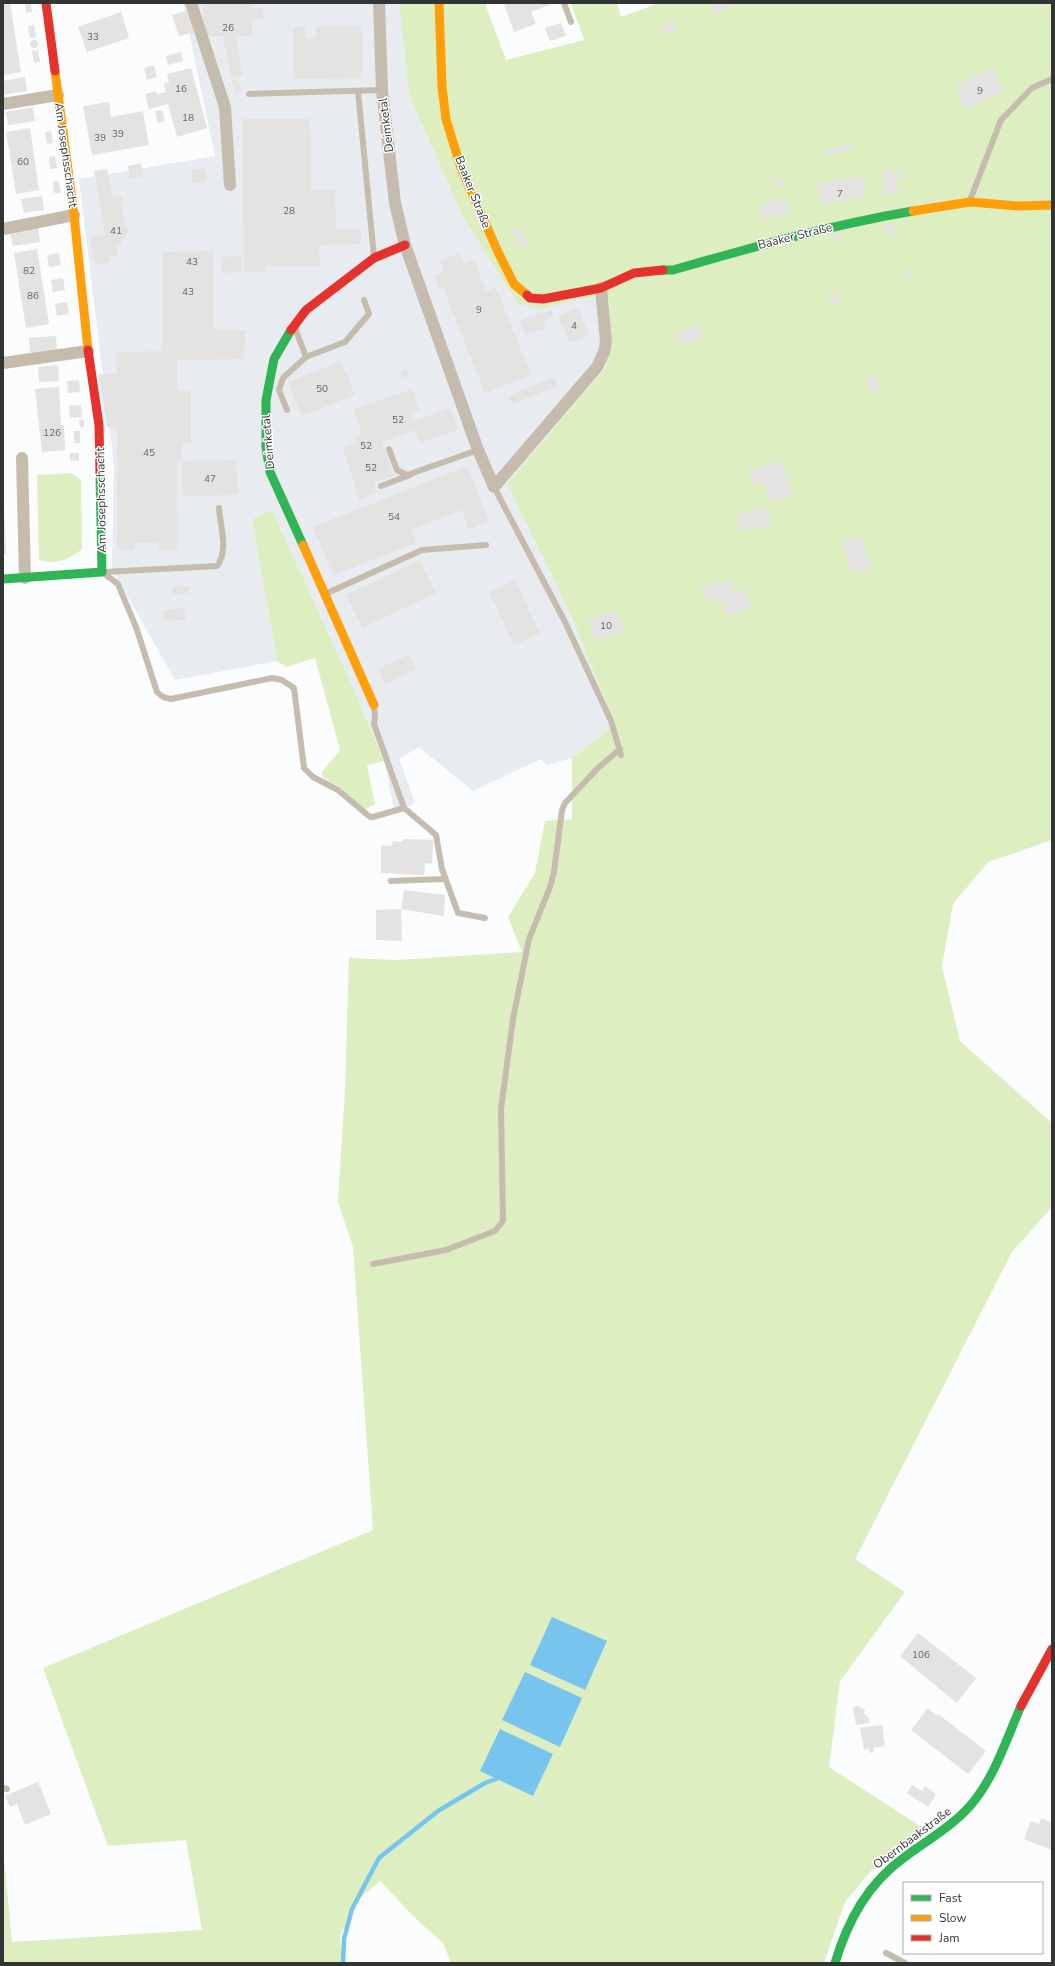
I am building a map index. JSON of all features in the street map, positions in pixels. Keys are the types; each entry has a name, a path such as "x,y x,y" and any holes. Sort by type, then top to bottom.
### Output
{"street":[{"name":"Am Josephsschacht","path":"46,3 74,215 88,351 99,425 102,572"},
{"path":"191,3 225,107 230,185"},
{"name":"Deimketal","path":"379,3 382,90 395,203 405,245 478,450 494,487"},
{"name":"Baaker Straße","path":"439,3 442,87 446,118 461,168 498,252 514,284 530,298 542,298 601,288 634,273 650,270 673,270 783,238 847,223 970,202 1019,206 1052,205"},
{"name":"Am Josephsschacht","path":"3,104 58,95"},
{"name":"Am Josephsschacht","path":"3,229 74,215"},
{"name":"Deimketal","path":"374,705 270,472 266,447 266,400 274,358 294,325 306,310 374,258 405,245"},
{"path":"494,487 597,367 604,352 606,342 601,288"},
{"path":"3,363 88,351"},
{"path":"22,458 25,578"},
{"path":"3,579 102,572"},
{"name":"Obernbaakstraße","path":"835,1963 857,1907 876,1880 962,1815 980,1795 997,1764 1018,1711 1052,1649"}],"lane":[{"path":"564,3 571,22"},
{"path":"970,202 1001,120 1032,88 1052,79"},
{"path":"248,94 382,90"},
{"path":"358,91 374,258"},
{"path":"287,410 279,390 283,378 306,357 344,342 369,314 364,300"},
{"path":"294,325 306,357"},
{"path":"389,449 397,470 403,474 411,474"},
{"path":"381,486 478,450"},
{"path":"373,1264 446,1250 495,1231 503,1221 501,1109 513,1019 529,939 550,887 554,872 562,810 565,803 598,768 620,752 611,721 565,622 494,487"},
{"path":"102,572 217,566 220,562 223,548 219,508"},
{"path":"324,595 422,550 486,545"},
{"path":"102,572 118,584 136,627 157,692 160,695 165,698 171,698 272,678 282,680 294,688 304,768 309,774 338,790 370,817 373,818 404,808"},
{"path":"374,705 374,724 404,808 436,835 442,869 458,913 485,918"},
{"path":"391,881 445,879"},
{"path":"886,1952 904,1963"}],"shaded area":[{"path":"183,3 399,3 409,95 462,215 582,298 610,299 606,367 507,484 571,615 615,725 572,758 547,765 541,759 473,791 419,747 399,759 415,803 395,814 384,760 352,685 272,510 252,519 277,661 175,680 112,569 114,465 79,179 215,156"}],"green space":[{"path":"399,3 487,3 486,6 506,60 584,40 571,3 617,3 621,17 659,3 1052,3 1052,840 988,862 953,904 942,966 960,1041 1052,1123 1052,1207 1012,1252 855,1559 905,1592 840,1681 829,1767 926,1830 904,1843 872,1870 845,1902 824,1963 451,1963 443,1943 417,1920 380,1881 360,1898 340,1936 342,1963 3,1963 3,1849 12,1942 202,1930 186,1840 108,1846 43,1668 373,1530 353,1247 338,1202 345,1090 349,958 396,960 522,952 508,917 535,873 545,821 572,819 572,758 615,725 571,615 507,484 606,367 610,299 582,298 541,309 518,304 462,215 409,95"},
{"path":"71,473 81,480 82,549 67,558 56,562 44,561 39,559 37,475"},
{"path":"272,510 352,685 384,761 367,765 375,804 364,810 340,787 324,778 321,773 340,750 315,658 287,667 277,661 252,519"}],"water":[{"path":"552,1617 607,1641 585,1690 530,1665"},
{"path":"525,1672 582,1698 560,1747 502,1720"},
{"path":"500,1729 553,1754 533,1796 480,1771"}],"building":[{"path":"3,3 10,3 21,72 3,75"},
{"path":"25,3 31,3 32,12 26,13"},
{"path":"203,3 252,3 252,8 263,8 264,18 252,19 252,36 235,36 243,76 231,78 223,36 204,36"},
{"path":"554,3 531,12 536,24 514,32 504,4"},
{"path":"725,3 727,9 715,14 712,6"},
{"path":"190,10 195,32 179,36 172,15"},
{"path":"121,12 129,38 87,52 78,27"},
{"path":"673,22 676,30 664,34 661,26"},
{"path":"561,23 566,36 550,41 545,28"},
{"path":"34,25 36,37 30,38 28,26"},
{"path":"305,26 305,38 316,38 316,26 362,26 362,78 294,79 293,27"},
{"path":"34,40 37,41 37,47 34,48 31,47 30,44 31,41"},
{"path":"38,50 40,62 34,63 32,51"},
{"path":"181,52 183,61 168,65 166,56"},
{"path":"154,65 157,77 147,80 144,68"},
{"path":"191,68 207,128 177,137 168,104 149,109 145,94 156,91 157,94 166,92 164,84 169,82 167,74"},
{"path":"994,69 1004,92 965,109 956,88 967,83 966,80"},
{"path":"25,77 27,91 3,95 3,81"},
{"path":"238,79 241,92 235,93 232,80"},
{"path":"109,102 111,117 143,111 149,145 92,155 83,106"},
{"path":"33,107 35,121 8,125 6,112"},
{"path":"162,110 165,121 158,123 155,111"},
{"path":"242,119 310,119 311,190 335,190 336,229 361,229 361,244 319,245 320,266 265,266 265,272 244,272"},
{"path":"30,128 39,190 16,194 6,132"},
{"path":"51,131 53,143 47,144 45,132"},
{"path":"850,144 852,149 826,156 825,151"},
{"path":"55,156 57,168 50,169 49,157"},
{"path":"141,163 143,177 130,179 128,166"},
{"path":"107,169 112,197 122,195 123,199 121,199 125,227 127,227 128,232 122,239 121,244 116,245 118,255 109,256 110,262 95,265 90,237 105,235 94,171"},
{"path":"192,169 205,169 206,183 192,183"},
{"path":"893,169 899,191 885,196 882,187 886,186 882,172"},
{"path":"903,169 905,178 898,180 895,171"},
{"path":"862,176 866,196 822,205 818,184"},
{"path":"783,178 785,184 775,187 773,182"},
{"path":"59,181 61,193 54,193 53,182"},
{"path":"42,196 44,210 24,213 21,199"},
{"path":"786,198 789,213 762,219 759,204"},
{"path":"893,222 895,232 886,234 884,224"},
{"path":"519,226 529,246 522,250 512,229"},
{"path":"38,228 40,242 13,246 10,233"},
{"path":"841,233 842,238 834,240 833,234"},
{"path":"37,249 49,324 26,328 14,253"},
{"path":"213,251 214,330 245,330 244,359 177,360 177,391 191,391 191,443 182,443 182,460 177,460 178,550 159,550 159,543 135,543 135,550 117,550 117,428 107,427 98,374 117,374 116,352 162,351 162,252"},
{"path":"59,253 61,265 49,267 47,255"},
{"path":"459,253 464,264 474,260 486,291 496,287 531,375 485,393 443,288 440,290 434,276 444,271 440,261"},
{"path":"241,256 242,272 222,273 222,257"},
{"path":"913,269 914,278 906,279 905,270"},
{"path":"63,278 65,290 53,292 51,280"},
{"path":"837,294 841,301 832,305 828,299"},
{"path":"67,302 69,314 57,316 55,304"},
{"path":"578,308 589,335 570,343 558,316"},
{"path":"551,310 554,317 544,321 546,328 525,335 520,320"},
{"path":"698,324 703,337 681,345 677,333"},
{"path":"56,336 57,352 30,353 29,338"},
{"path":"341,361 355,395 302,416 288,382"},
{"path":"58,365 59,381 39,382 38,367"},
{"path":"407,368 409,375 402,378 400,371"},
{"path":"875,376 879,390 872,392 867,378"},
{"path":"554,377 558,386 512,404 508,396"},
{"path":"79,380 80,392 68,393 67,381"},
{"path":"59,387 61,425 64,425 65,450 42,452 35,389"},
{"path":"412,389 419,410 411,413 414,421 450,408 458,430 420,443 415,430 382,442 394,476 373,483 376,493 359,500 343,448 358,442 355,436 362,433 353,410"},
{"path":"81,405 82,417 70,418 69,406"},
{"path":"79,420 84,420 84,427 80,427"},
{"path":"74,431 80,431 80,443 74,443"},
{"path":"70,453 79,453 79,461 70,460"},
{"path":"235,460 239,495 182,496 182,461"},
{"path":"782,461 792,496 769,501 763,481 751,485 748,470"},
{"path":"467,466 489,521 469,529 462,510 411,530 416,543 333,575 313,527"},
{"path":"3,481 6,554 3,554"},
{"path":"768,507 771,525 740,532 737,514"},
{"path":"862,536 871,568 851,573 842,542"},
{"path":"420,560 436,593 362,628 346,595"},
{"path":"731,579 734,592 746,589 751,608 726,615 721,599 705,603 701,587"},
{"path":"515,580 540,633 514,645 489,592"},
{"path":"173,586 189,586 189,593 173,594"},
{"path":"185,608 186,620 165,621 163,610"},
{"path":"617,610 625,631 595,641 588,620"},
{"path":"409,654 416,669 385,684 378,669"},
{"path":"405,839 433,840 432,864 425,863 424,875 381,873 381,845 392,846 393,841 401,842"},
{"path":"404,890 445,895 444,916 401,909"},
{"path":"401,909 402,941 376,940 376,910"},
{"path":"918,1633 976,1678 957,1703 900,1656"},
{"path":"857,1706 865,1710 864,1714 869,1718 869,1723 856,1725 853,1707"},
{"path":"928,1708 986,1751 968,1774 911,1730"},
{"path":"882,1725 885,1746 873,1748 874,1752 870,1753 869,1748 864,1750 860,1728"},
{"path":"38,1782 51,1814 25,1825 17,1804 10,1807 5,1796"},
{"path":"912,1785 922,1791 925,1786 936,1794 928,1807 907,1793"},
{"path":"1041,1818 1052,1823 1050,1833 1052,1834 1052,1850 1024,1839 1031,1821 1039,1824"}],"waterway":[{"path":"343,1963 344,1939 352,1909 379,1858 438,1811 485,1783 496,1779"}],"traffic: fast":[{"path":"663,270 673,270 822,230 913,211"},
{"path":"291,330 274,359 266,400 266,447 270,472 303,545"},
{"path":"3,579 102,572 100,474"},
{"path":"835,1963 853,1917 870,1890 906,1856 956,1820 979,1795 993,1771 1021,1706"}],"traffic: slow":[{"path":"439,3 442,87 446,119 461,168 498,252 514,284 527,295"},
{"path":"55,71 74,215 88,350"},
{"path":"913,211 970,202 1019,206 1052,205"},
{"path":"303,545 374,705"}],"traffic: jam":[{"path":"46,3 55,71"},
{"path":"291,330 306,310 374,258 405,245"},
{"path":"527,295 530,298 543,299 601,288 634,273 663,270"},
{"path":"88,350 99,425 100,474"},
{"path":"1021,1706 1052,1649"}]}
